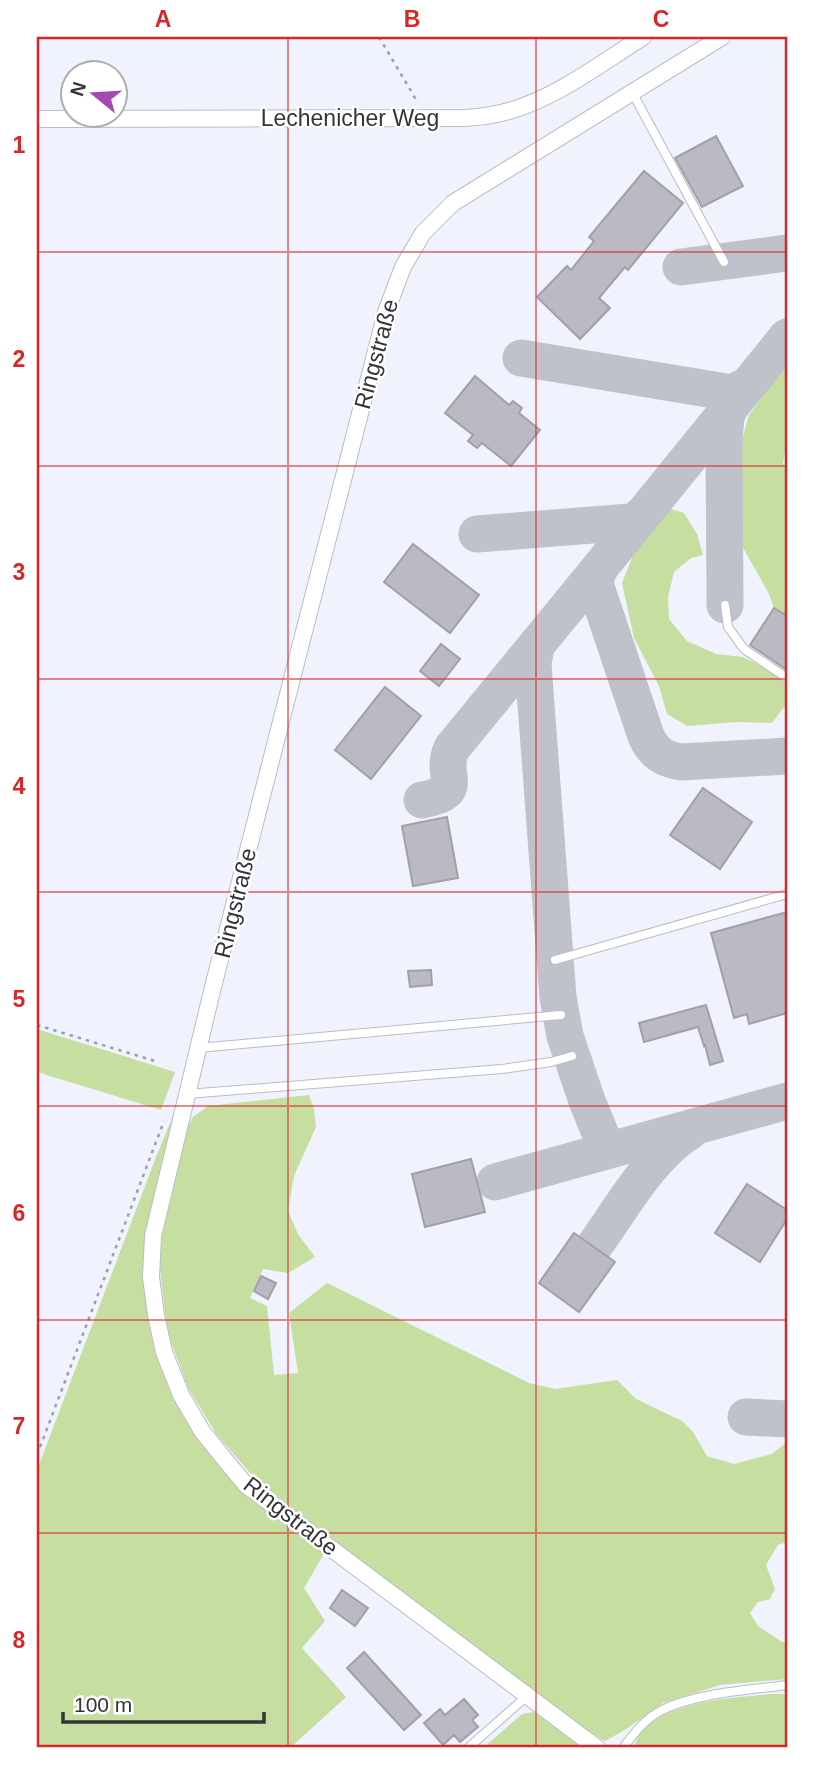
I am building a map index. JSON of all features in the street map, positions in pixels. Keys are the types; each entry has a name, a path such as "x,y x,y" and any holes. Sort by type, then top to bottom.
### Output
{"street":[{"name":"Lechenicher Weg","path":"37,119 489,116 510,111 561,89 643,37"},
{"name":"Ringstraße","path":"597,1748 246,1485 202,1431 181,1395 164,1352 151,1278 153,1236 198,1048 386,312 403,267 423,233 453,204 722,37"}],"lane":[{"path":"632,91 724,262"},
{"path":"724,605 728,627 744,649 787,678"},
{"path":"555,960 787,894"},
{"path":"198,1048 561,1014"},
{"path":"187,1094 502,1069 572,1056"},
{"path":"623,1748 636,1729 662,1710 696,1698 787,1685"},
{"path":"468,1748 527,1696"},
{"path":"478,1739 484,1748"}],"path":[{"path":"379,37 426,118"},
{"path":"37,1024 155,1061"},
{"path":"37,1455 167,1113"}],"green space":[{"path":"787,366 787,437 783,464 787,470 787,616 774,608 742,546 738,453 749,415"},
{"path":"665,507 684,513 697,534 703,555 691,558 674,572 668,597 669,619 687,641 716,654 743,657 765,668 787,684 787,703 772,723 738,722 687,726 667,714 659,686 634,638 622,583 638,543"},
{"path":"37,1029 175,1072 161,1110 37,1072"},
{"path":"309,1095 316,1127 294,1176 288,1211 298,1234 315,1257 288,1273 263,1269 250,1298 267,1306 274,1375 298,1373 289,1313 327,1283 529,1383 555,1389 617,1380 636,1399 682,1421 693,1432 707,1456 734,1464 772,1454 787,1442 787,1542 778,1545 766,1565 775,1589 770,1599 758,1602 750,1613 758,1626 782,1642 787,1642 787,1679 720,1685 663,1703 605,1741 574,1723 258,1482 217,1435 188,1388 167,1331 160,1269 163,1220 184,1134 193,1117 208,1106"},
{"path":"173,1116 154,1199 149,1317 163,1371 189,1424 222,1469 325,1552 304,1588 325,1621 302,1648 346,1697 290,1748 37,1748 37,1470"},
{"path":"787,1694 787,1748 634,1748 641,1732 672,1711 713,1700"},
{"path":"533,1712 552,1722 586,1748 483,1748 522,1714"}],"building":[{"path":"716,136 743,186 702,207 675,158"},
{"path":"644,171 683,203 628,270 625,267 599,298 610,308 580,339 537,297 567,266 571,270 594,241 589,237"},
{"path":"475,376 509,405 513,401 522,408 519,413 540,430 511,466 482,443 477,448 468,441 473,435 445,413"},
{"path":"413,544 479,595 450,633 384,582"},
{"path":"774,608 787,616 787,670 750,645"},
{"path":"441,644 460,659 439,686 420,671"},
{"path":"385,687 421,716 371,779 335,750"},
{"path":"703,788 752,822 720,869 670,835"},
{"path":"447,817 458,878 413,886 402,826"},
{"path":"787,912 787,1013 749,1024 747,1014 734,1018 711,933"},
{"path":"431,970 432,985 410,987 408,971"},
{"path":"706,1005 723,1061 710,1065 698,1027 644,1042 639,1023"},
{"path":"471,1159 485,1212 425,1227 412,1174"},
{"path":"747,1184 787,1210 787,1219 760,1262 715,1233"},
{"path":"574,1233 615,1262 579,1312 539,1283"},
{"path":"261,1276 276,1283 268,1299 254,1291"},
{"path":"342,1590 368,1608 355,1626 330,1608"},
{"path":"364,1652 421,1715 404,1730 347,1668"},
{"path":"464,1699 478,1715 472,1720 478,1727 460,1742 454,1735 443,1745 424,1723 440,1709 445,1715"}],"taxiway":[{"path":"681,267 787,253"},
{"path":"787,337 602,565 595,584 646,736 655,750 664,757 681,762 787,756"},
{"path":"521,358 732,393 748,385"},
{"path":"725,605 724,438 729,408"},
{"path":"477,534 630,522 645,512"},
{"path":"422,800 445,792 449,782 448,767 452,748 602,565"},
{"path":"537,644 533,662 558,997 565,1036 607,1150"},
{"path":"495,1182 787,1101"},
{"path":"595,1245 649,1168 689,1132"},
{"path":"746,1417 787,1419"}]}
